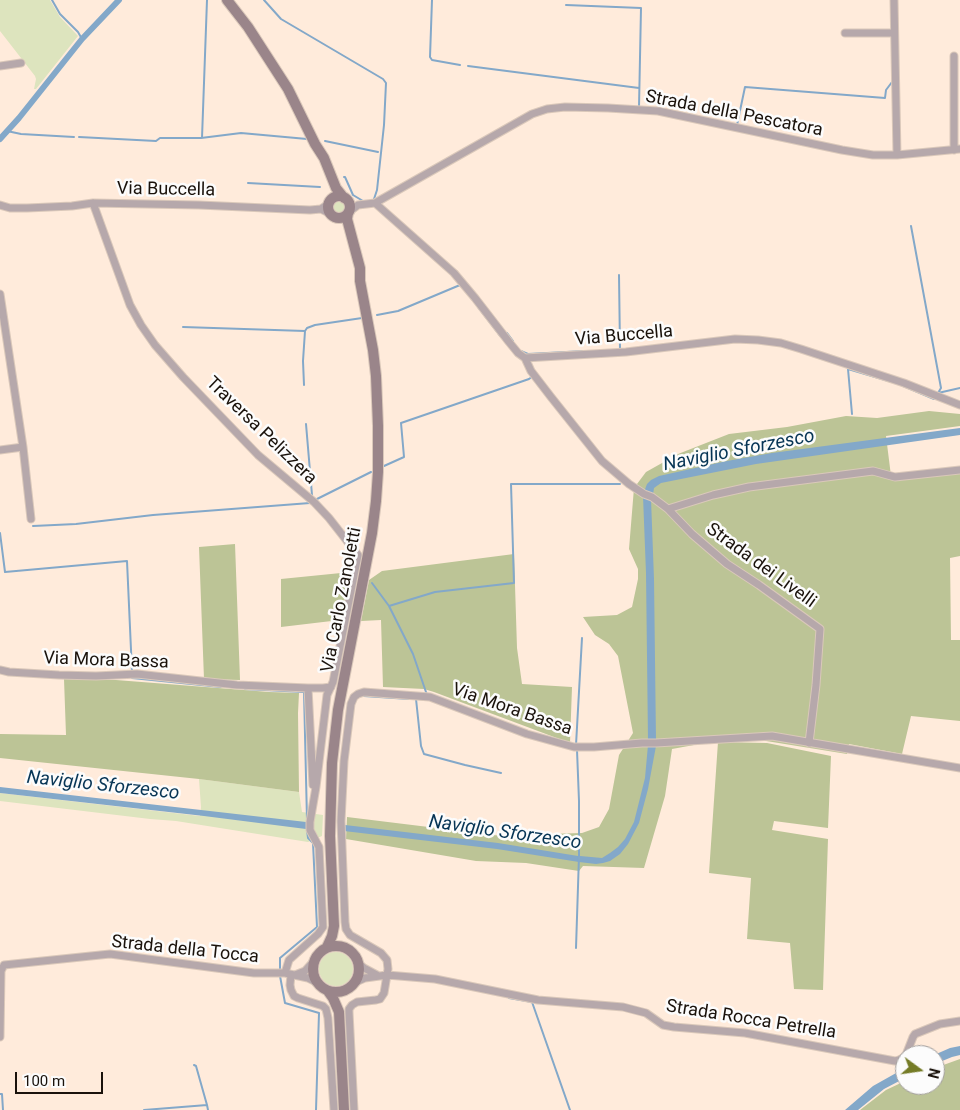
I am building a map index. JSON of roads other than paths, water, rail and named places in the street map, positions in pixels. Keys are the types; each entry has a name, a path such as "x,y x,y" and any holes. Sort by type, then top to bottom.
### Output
{"main road":[{"path":"227,0 248,27 288,89 315,144 324,158 336,188 350,206 344,217 335,216 329,209 331,201 315,144"},
{"path":"331,201 338,197 345,199"},
{"name":"Via Carlo Zanoletti","path":"348,212 347,218 360,268 360,280"},
{"name":"Via Carlo Zanoletti","path":"335,216 342,226 360,280 368,319 376,376 378,454 376,501 370,548 338,710 332,763 330,836 334,926 336,934 345,947"},
{"name":"Via Carlo Zanoletti","path":"327,947 334,926"},
{"path":"327,947 345,947 354,954 360,970 352,987 334,993 321,987 316,982 313,976 313,962 316,956 327,947"},
{"path":"344,1110 339,1012 346,990"},
{"path":"328,991 339,1012"}],"street":[{"path":"894,0 897,155"},
{"path":"845,33 894,33"},
{"path":"954,56 957,150"},
{"path":"0,66 21,63"},
{"name":"Strada della Pescatora","path":"375,203 532,114 547,109 565,107 658,111 873,155 957,150"},
{"path":"345,199 358,205"},
{"path":"321,209 331,201"},
{"name":"Via Buccella","path":"0,205 10,208 27,208 93,203 321,209 335,216"},
{"name":"Traversa Pelizzera","path":"93,203 130,305 155,345 258,455 314,502 358,555 331,687"},
{"path":"348,212 358,205 375,203 454,273 518,353 525,358"},
{"path":"0,294 23,447 31,519"},
{"name":"Via Buccella","path":"525,358 626,352 735,339 758,340 781,343 801,349 904,383 960,405"},
{"name":"Strada dei Livelli","path":"525,358 531,371 602,461 629,484 668,509 692,534 727,564 820,628 809,743"},
{"path":"0,450 23,447"},
{"path":"668,509 713,495 749,488 873,471 895,477 960,470"},
{"name":"Via Mora Bassa","path":"0,670 59,675 96,676 132,674 236,685 331,687"},
{"path":"331,687 327,695 310,826 319,847 323,927 318,934 289,960 286,974 294,996 323,1006 326,1009 334,1110"},
{"path":"308,688 314,800"},
{"name":"Via Mora Bassa","path":"383,976 387,960 381,953 350,935 346,929 341,821 344,761 351,704 354,697 358,694 364,692 427,697 526,734 577,748 772,736 960,768"},
{"name":"Strada della Tocca","path":"0,1037 1,971 4,965 110,954 254,973 286,974"},
{"path":"286,974 305,971 313,962"},
{"path":"359,964 373,974 383,976"},
{"path":"286,974 316,982"},
{"path":"356,982 365,978 383,976"},
{"path":"354,1110 349,1022 350,1008 358,1002 380,999 384,993 383,976"},
{"name":"Strada Rocca Petrella","path":"383,976 435,979 538,1000 623,1007 646,1013 663,1024 674,1027 745,1032 895,1061"},
{"name":"Strada Rocca Petrella","path":"910,1045 915,1034 940,1024 960,1021"}],"water":[{"path":"960,428 960,435 756,464 661,483 654,488 653,495 644,492 647,484 659,476 727,461 772,453"},
{"path":"643,496 651,499 656,741 648,740"},
{"path":"648,745 656,746 639,823 628,844 620,854 610,861 596,864 579,862 580,856 602,858 618,847 625,839 634,822 645,778"},
{"path":"0,787 306,822 306,829 0,793"},
{"path":"345,825 498,843 578,856 579,862 497,849 344,831"},
{"path":"960,1046 960,1055 945,1060 945,1050"},
{"path":"895,1074 895,1083 884,1089 858,1110 845,1110 873,1086"}],"waterway":[{"path":"52,0 60,14 78,32 82,39"},
{"path":"0,139 82,39 119,0"},
{"path":"202,138 207,0"},
{"path":"264,0 281,19 383,79 386,83 384,125 377,190 374,199"},
{"path":"432,0 430,57 432,60 460,65"},
{"path":"566,5 641,8 639,107"},
{"path":"468,66 639,88"},
{"path":"737,125 745,87 885,98 886,90 892,82"},
{"path":"7,131 21,134 74,137"},
{"path":"79,137 156,141 160,138 201,138 241,133 307,139"},
{"path":"325,141 378,152"},
{"path":"344,177 353,195 363,201"},
{"path":"248,183 320,187"},
{"path":"911,226 941,388 938,393"},
{"path":"619,275 620,349"},
{"path":"377,315 398,311 461,286"},
{"path":"478,307 501,337 507,333 513,341"},
{"path":"304,385 303,361 305,331 307,328 315,325 362,318"},
{"path":"183,327 305,331"},
{"path":"521,351 528,354 585,351"},
{"path":"852,414 848,369 892,382"},
{"path":"384,466 404,457 401,423 533,376"},
{"path":"901,385 934,399 935,397"},
{"path":"938,393 960,388"},
{"path":"306,424 311,496"},
{"path":"315,500 371,472"},
{"path":"389,606 435,592 514,583 511,484 620,484"},
{"path":"33,526 76,524 153,515 310,503"},
{"path":"0,533 5,572 127,561 132,672"},
{"path":"372,583 389,606 413,654 427,695"},
{"path":"576,745 582,638"},
{"path":"132,677 221,687"},
{"path":"245,689 304,692 307,820"},
{"path":"364,696 409,699"},
{"path":"416,699 421,746 424,754 501,773"},
{"name":"Naviglio Sforzesco","path":"576,948 579,856 577,750"},
{"path":"280,971 280,958 317,927 313,843 308,838 307,830"},
{"path":"280,976 285,1003 319,1013 316,1110"},
{"path":"509,998 532,1002 570,1110"},
{"path":"194,1065 196,1066 207,1105"},
{"path":"0,1094 2,1094 3,1110"},
{"path":"144,1110 207,1105 208,1110"}]}
